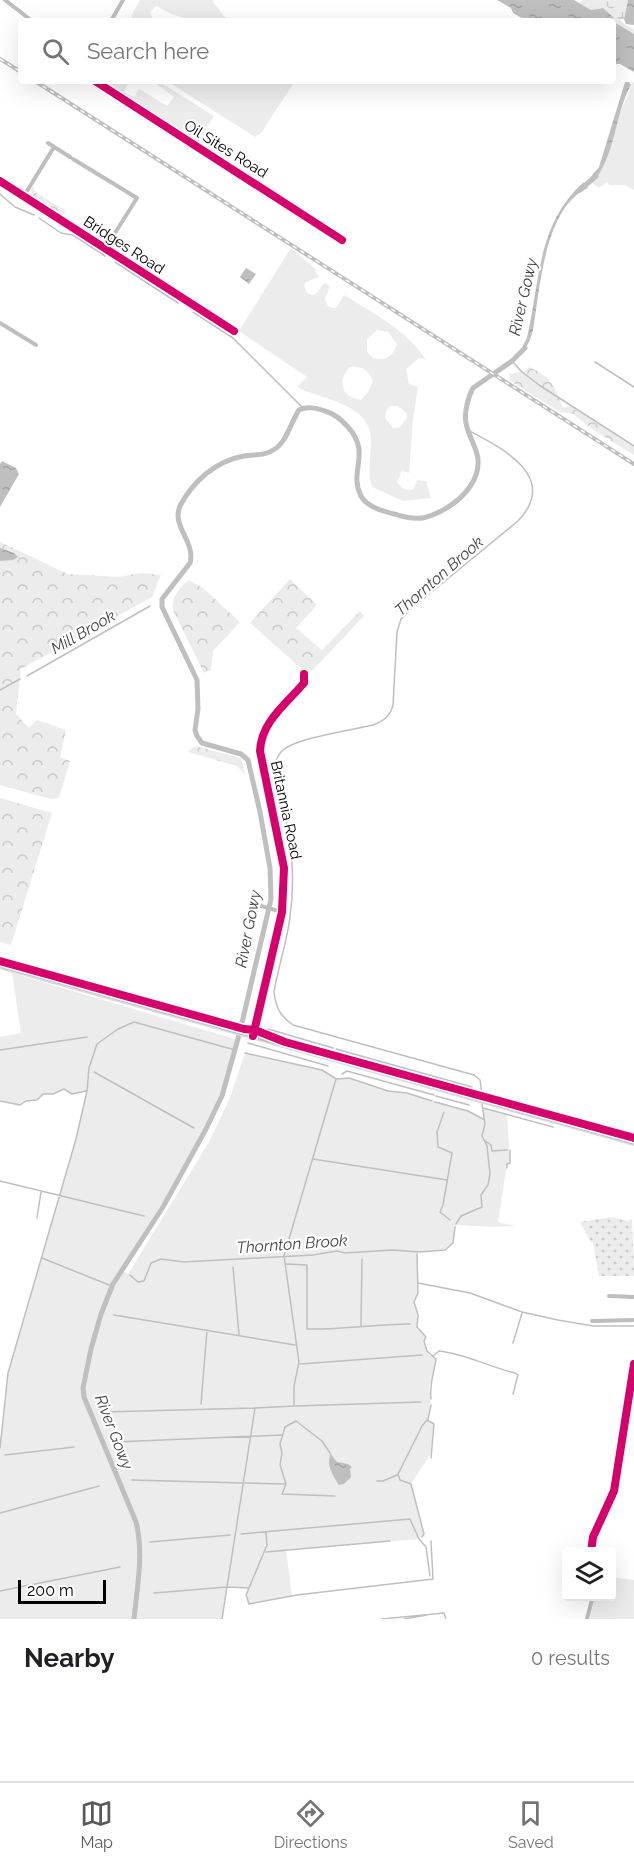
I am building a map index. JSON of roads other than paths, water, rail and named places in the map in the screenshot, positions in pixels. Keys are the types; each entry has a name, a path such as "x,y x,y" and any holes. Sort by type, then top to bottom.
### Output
{"main road":[{"path":"0,965 634,1142"}],"street":[{"path":"5,0 28,18"},
{"path":"113,18 123,0"},
{"name":"Oil Sites Road","path":"100,84 342,240"},
{"path":"48,143 136,198 105,249"},
{"path":"24,196 54,147"},
{"name":"Bridges Road","path":"0,181 234,331"},
{"path":"0,322 36,345"},
{"name":"Britannia Road","path":"253,1036 282,912 284,868 260,743 267,724 304,683 304,674"},
{"path":"254,904 282,912"},
{"path":"609,1296 634,1297"},
{"path":"592,1321 634,1320"},
{"path":"592,1547 593,1537 614,1491 634,1364"},
{"path":"587,1619 591,1601"}],"water":[{"path":"497,0 574,0 591,10 603,8 613,18 522,18 513,13 511,8"},
{"path":"628,0 634,0 634,25 626,24 624,19"},
{"path":"616,23 634,34 634,72 616,64"},
{"path":"625,82 631,85 621,109 606,161 592,183 589,179 599,167"},
{"path":"584,182 588,188 573,198 553,231 542,273 533,330 523,353 520,351 527,338 538,275 549,235 557,216"},
{"path":"246,268 256,274 249,284 240,277"},
{"path":"2,461 16,468 19,474 0,507 0,464"},
{"path":"0,548 18,557 13,560 0,561"},
{"path":"330,1453 337,1462 352,1467 351,1477 344,1484 339,1485 331,1472"}],"waterway":[{"name":"River Gowy","path":"580,190 596,176"},
{"path":"0,194 15,207 34,215"},
{"path":"39,218 61,233 73,235 105,256"},
{"path":"115,262 178,303"},
{"path":"193,312 233,338 303,408"},
{"name":"River Gowy","path":"241,1027 271,899 270,868 248,760 241,754 202,743 197,736 195,730 198,709 197,680 162,607 162,599 190,563 190,548 179,520 180,506 206,473 224,462 244,456 264,454 275,449 286,436 299,410 312,408 338,417 355,437 359,454 358,487 361,496 368,504 408,518 424,518 434,515 459,499 475,479 477,454 466,419 467,405 473,388 512,361 525,348"},
{"name":"Thornton Brook","path":"512,361 539,385 634,446"},
{"path":"595,362 634,387"},
{"name":"Thornton Brook","path":"468,430 510,455 522,466 530,478 533,491 529,505 518,521 401,619 397,632 393,705 386,718 373,725 299,742 282,751 277,759 275,778 288,830 292,884 289,926 274,992 279,1011 293,1025 474,1075 480,1080 482,1094"},
{"name":"Mill Brook","path":"27,676 150,606"},
{"name":"Mill Brook","path":"0,690 20,679"},
{"path":"0,1448 8,1373 76,1139 87,1091 89,1068 97,1044 118,1029 134,1022 235,1050"},
{"path":"268,1029 333,1048"},
{"name":"River Gowy","path":"134,1619 140,1558 136,1522 84,1397 83,1388 101,1314 113,1284 163,1207 206,1129 222,1096 239,1035"},
{"path":"0,1050 87,1037"},
{"path":"248,1043 328,1066"},
{"path":"336,1049 472,1087"},
{"path":"245,1053 322,1070 335,1078"},
{"path":"342,1074 347,1071 434,1095"},
{"path":"94,1072 194,1128"},
{"path":"222,1619 255,1408 294,1406 294,1386 299,1362 284,1256 336,1079 349,1078 388,1091 407,1093 432,1101"},
{"path":"0,1101 20,1105 26,1101 37,1100 43,1094 53,1094 64,1089 72,1094 86,1091"},
{"path":"491,1094 540,1108"},
{"path":"436,1096 469,1105"},
{"path":"435,1102 468,1111 483,1119"},
{"name":"Thornton Brook","path":"456,1224 461,1216 482,1207 481,1195 488,1185 490,1174 487,1146 482,1136 485,1124 482,1104"},
{"path":"483,1108 553,1127"},
{"path":"444,1112 437,1132 438,1147 452,1153 440,1212 450,1220"},
{"path":"484,1140 491,1145 492,1151 507,1150"},
{"path":"507,1168 507,1164 510,1163 510,1150"},
{"path":"313,1159 447,1180"},
{"path":"0,1181 144,1216"},
{"path":"37,1218 41,1192"},
{"name":"Thornton Brook","path":"130,1275 138,1282 144,1281 151,1263 161,1259 184,1262 313,1255 337,1251 345,1253 445,1250 453,1243 455,1227"},
{"path":"417,1254 418,1293 414,1302 418,1315 417,1327 426,1337 424,1341 427,1351 436,1359 431,1384 431,1399"},
{"path":"42,1258 109,1285"},
{"path":"361,1326 362,1259"},
{"path":"286,1264 307,1265 307,1329 410,1324"},
{"path":"233,1267 239,1335"},
{"path":"418,1283 470,1293 522,1312 558,1320 593,1326 634,1326"},
{"path":"513,1343 522,1313"},
{"path":"114,1315 295,1345"},
{"path":"201,1404 207,1330"},
{"path":"433,1356 439,1351 449,1353 515,1373 518,1375 513,1394"},
{"path":"300,1364 422,1355"},
{"path":"295,1406 421,1402"},
{"path":"428,1419 431,1405"},
{"path":"103,1412 255,1408"},
{"path":"422,1537 424,1534 411,1484 400,1480 398,1474 427,1420 434,1424 431,1458"},
{"path":"286,1484 280,1465 282,1453 280,1444 285,1427 296,1421 322,1441 330,1453"},
{"path":"114,1442 282,1435"},
{"path":"5,1455 74,1447"},
{"path":"377,1481 397,1475"},
{"path":"132,1480 243,1483"},
{"path":"245,1483 286,1484 282,1494 335,1496"},
{"path":"0,1513 99,1486"},
{"path":"241,1534 410,1519 419,1539 426,1547 430,1576"},
{"path":"266,1532 267,1545 246,1595 249,1604 297,1595 433,1579 431,1541"},
{"path":"150,1542 230,1535"},
{"path":"266,1552 390,1541"},
{"path":"0,1591 120,1567"},
{"path":"154,1593 227,1587 248,1588"},
{"path":"382,1619 444,1613 446,1619"},
{"path":"404,1619 427,1615"}],"railway":[{"path":"0,59 18,70"},
{"path":"40,84 634,464"}]}
